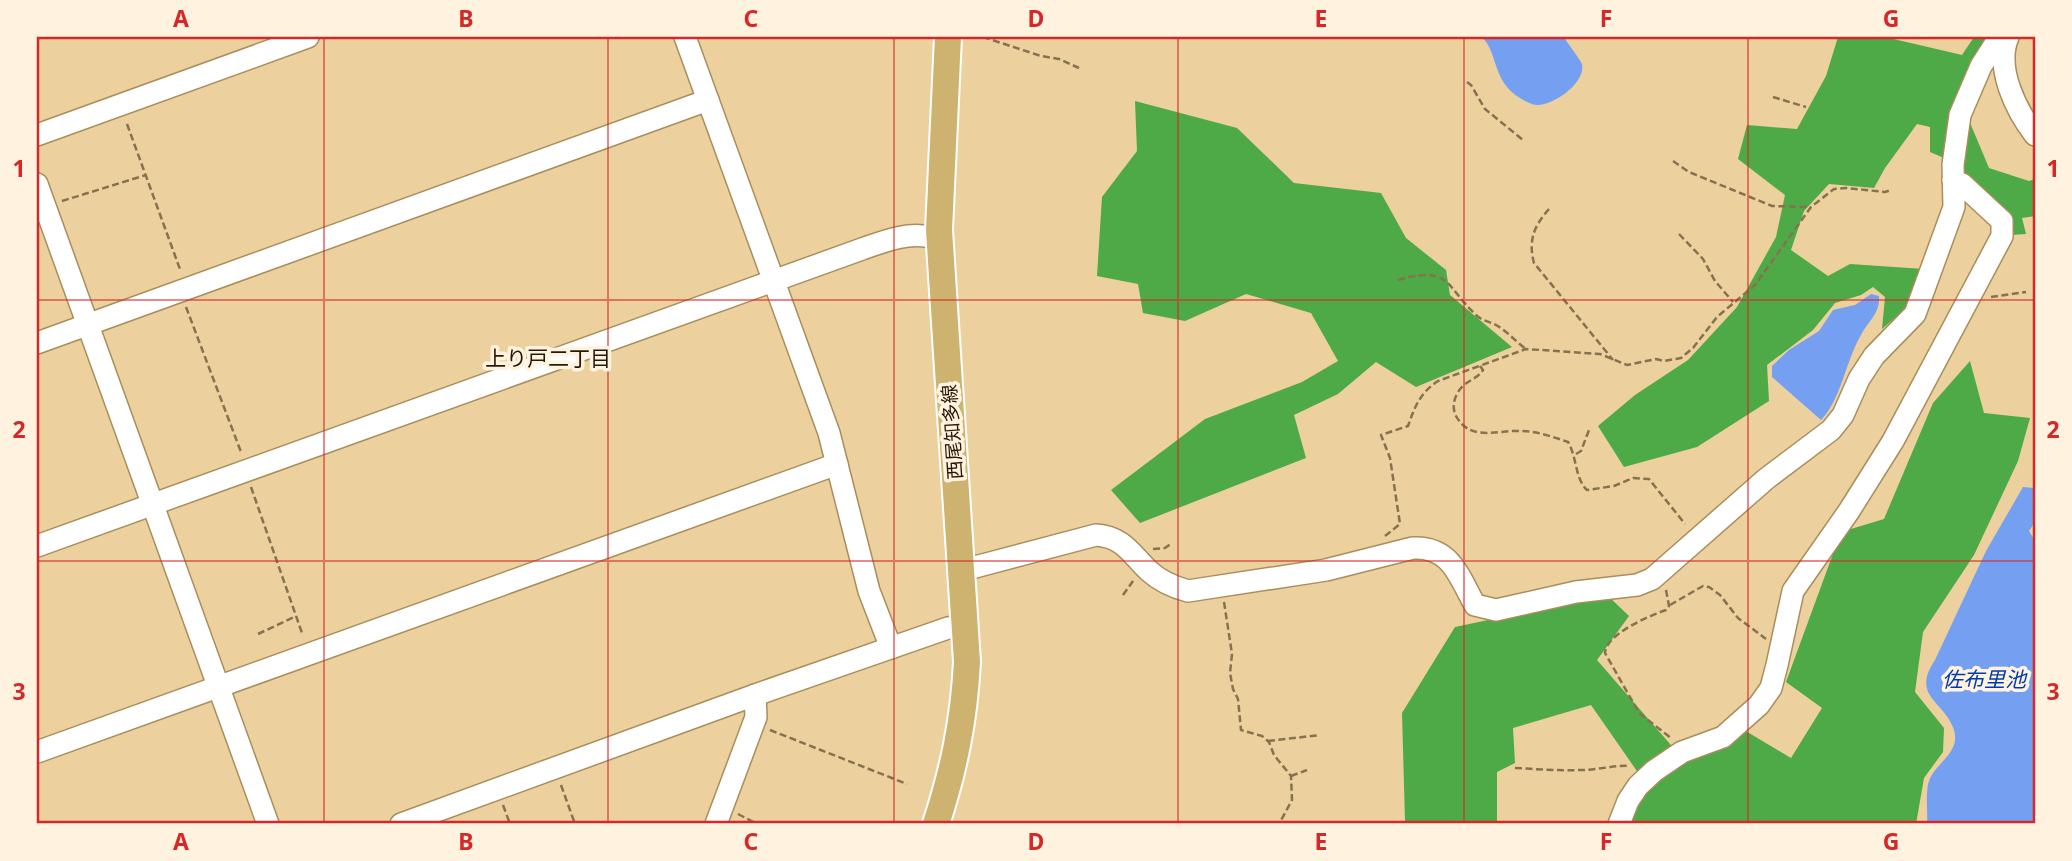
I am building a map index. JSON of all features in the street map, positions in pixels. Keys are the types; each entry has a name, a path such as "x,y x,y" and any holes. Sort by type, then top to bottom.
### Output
{"main road":[{"name":"西尾知多線","path":"936,824 949,785 964,710 965,626 939,230 948,37"}],"street":[{"path":"37,135 308,37"},
{"path":"685,37 829,433 869,591 891,648"},
{"path":"961,568 1019,556 1085,537 1106,536 1115,538 1150,573 1172,587 1188,591 1326,570 1413,548 1438,551 1449,559 1475,605 1496,610 1576,592 1637,585 1657,575 1766,479 1831,429 1843,415 1859,379 1874,356 1915,314 1954,206 1953,180 1960,115 1968,91 1997,41 2007,39 2005,58 2013,99 2035,135"},
{"path":"37,343 708,100"},
{"path":"1619,824 1628,801 1638,786 1654,771 1682,752 1723,737 1759,705 1771,688 1793,591 1849,511 1893,441 2002,236 2002,221 1962,184 1953,180"},
{"path":"37,184 268,824"},
{"path":"37,546 152,505 243,462 897,237 930,237 939,230"},
{"path":"37,752 837,464"},
{"path":"401,824 755,695 948,628 965,626"},
{"path":"716,824 754,721 755,695"}],"path":[{"path":"983,37 1041,56 1059,59 1079,68"},
{"path":"1466,82 1471,85 1485,109 1523,140"},
{"path":"1773,97 1806,107"},
{"path":"127,124 302,633"},
{"path":"1673,161 1689,172 1772,206 1811,207"},
{"path":"45,206 146,175"},
{"path":"1378,557 1377,544 1400,524 1390,458 1381,435 1408,426 1417,400 1437,381 1527,349 1600,354 1627,365 1656,359 1664,361 1681,358 1693,348 1717,317 1755,285 1811,207 1834,190 1891,190"},
{"path":"1549,209 1532,231 1534,263 1613,360"},
{"path":"1679,234 1703,259 1715,281 1733,303"},
{"path":"1398,280 1422,275 1444,279 1477,316 1495,324 1527,349"},
{"path":"1969,300 2026,292"},
{"path":"1480,366 1483,370 1481,374 1464,383 1454,403 1454,413 1463,427 1469,431 1492,433 1540,433 1568,442 1575,454 1581,484 1587,489 1614,486 1633,478 1648,480 1698,541"},
{"path":"1575,454 1581,451 1588,430"},
{"path":"1657,575 1665,585 1669,606"},
{"path":"1682,752 1673,740 1639,713 1605,653 1605,646 1610,640 1646,618 1666,610 1703,586 1720,595 1738,618 1766,639"},
{"path":"1220,587 1232,654 1230,673 1240,707 1241,730 1256,732 1268,741 1274,755 1291,776 1292,800 1279,824"},
{"path":"258,634 296,616"},
{"path":"754,721 777,734 907,784"},
{"path":"1268,741 1320,735"},
{"path":"1515,768 1579,770 1615,765 1654,771"},
{"path":"555,768 575,824"},
{"path":"1291,776 1307,770"}],"green space":[{"path":"1838,37 1885,37 1962,55 1974,37 1997,37 1960,99 1989,168 2029,181 2035,179 2035,216 2022,218 2026,234 2011,235 1965,180 1958,164 1930,152 1930,127 1917,124 1874,188 1829,184 1804,211 1791,250 1828,276 1850,264 1924,269 1912,303 1882,329 1885,297 1873,287 1861,295 1835,303 1813,330 1767,365 1769,401 1697,447 1624,467 1598,426 1635,395 1688,360 1737,307 1776,237 1785,195 1738,159 1747,125 1797,129 1826,76"},
{"path":"1135,101 1237,128 1294,183 1381,193 1406,238 1446,270 1450,295 1512,347 1416,387 1376,362 1338,394 1294,415 1306,458 1140,523 1111,490 1205,419 1302,382 1338,361 1311,313 1246,294 1185,321 1143,313 1138,284 1097,276 1102,197 1137,151"},
{"path":"1970,361 1984,413 2030,418 2018,461 1974,555 1923,632 1915,692 1944,728 1943,752 1924,778 1916,824 1607,824 1639,774 1591,705 1513,728 1515,763 1497,772 1497,824 1405,821 1402,713 1455,627 1607,595 1629,616 1597,660 1683,759 1744,730 1791,758 1822,708 1786,682 1841,532 1884,519 1933,403"}],"water":[{"path":"1482,37 1564,37 1581,62 1582,71 1568,92 1545,104 1532,104 1518,97 1507,86"},
{"path":"1871,294 1879,296 1878,308 1856,345 1834,402 1821,420 1772,377 1772,366 1789,350 1819,331 1833,310 1855,305"},
{"name":"佐布里池","path":"2023,487 2035,488 2035,522 2029,531 2035,541 2035,824 1927,824 1929,781 1951,751 1955,738 1950,720 1928,691 1928,672 1986,551"}],"district":[{"name":"上り戸二丁目","path":"548,358"}]}
